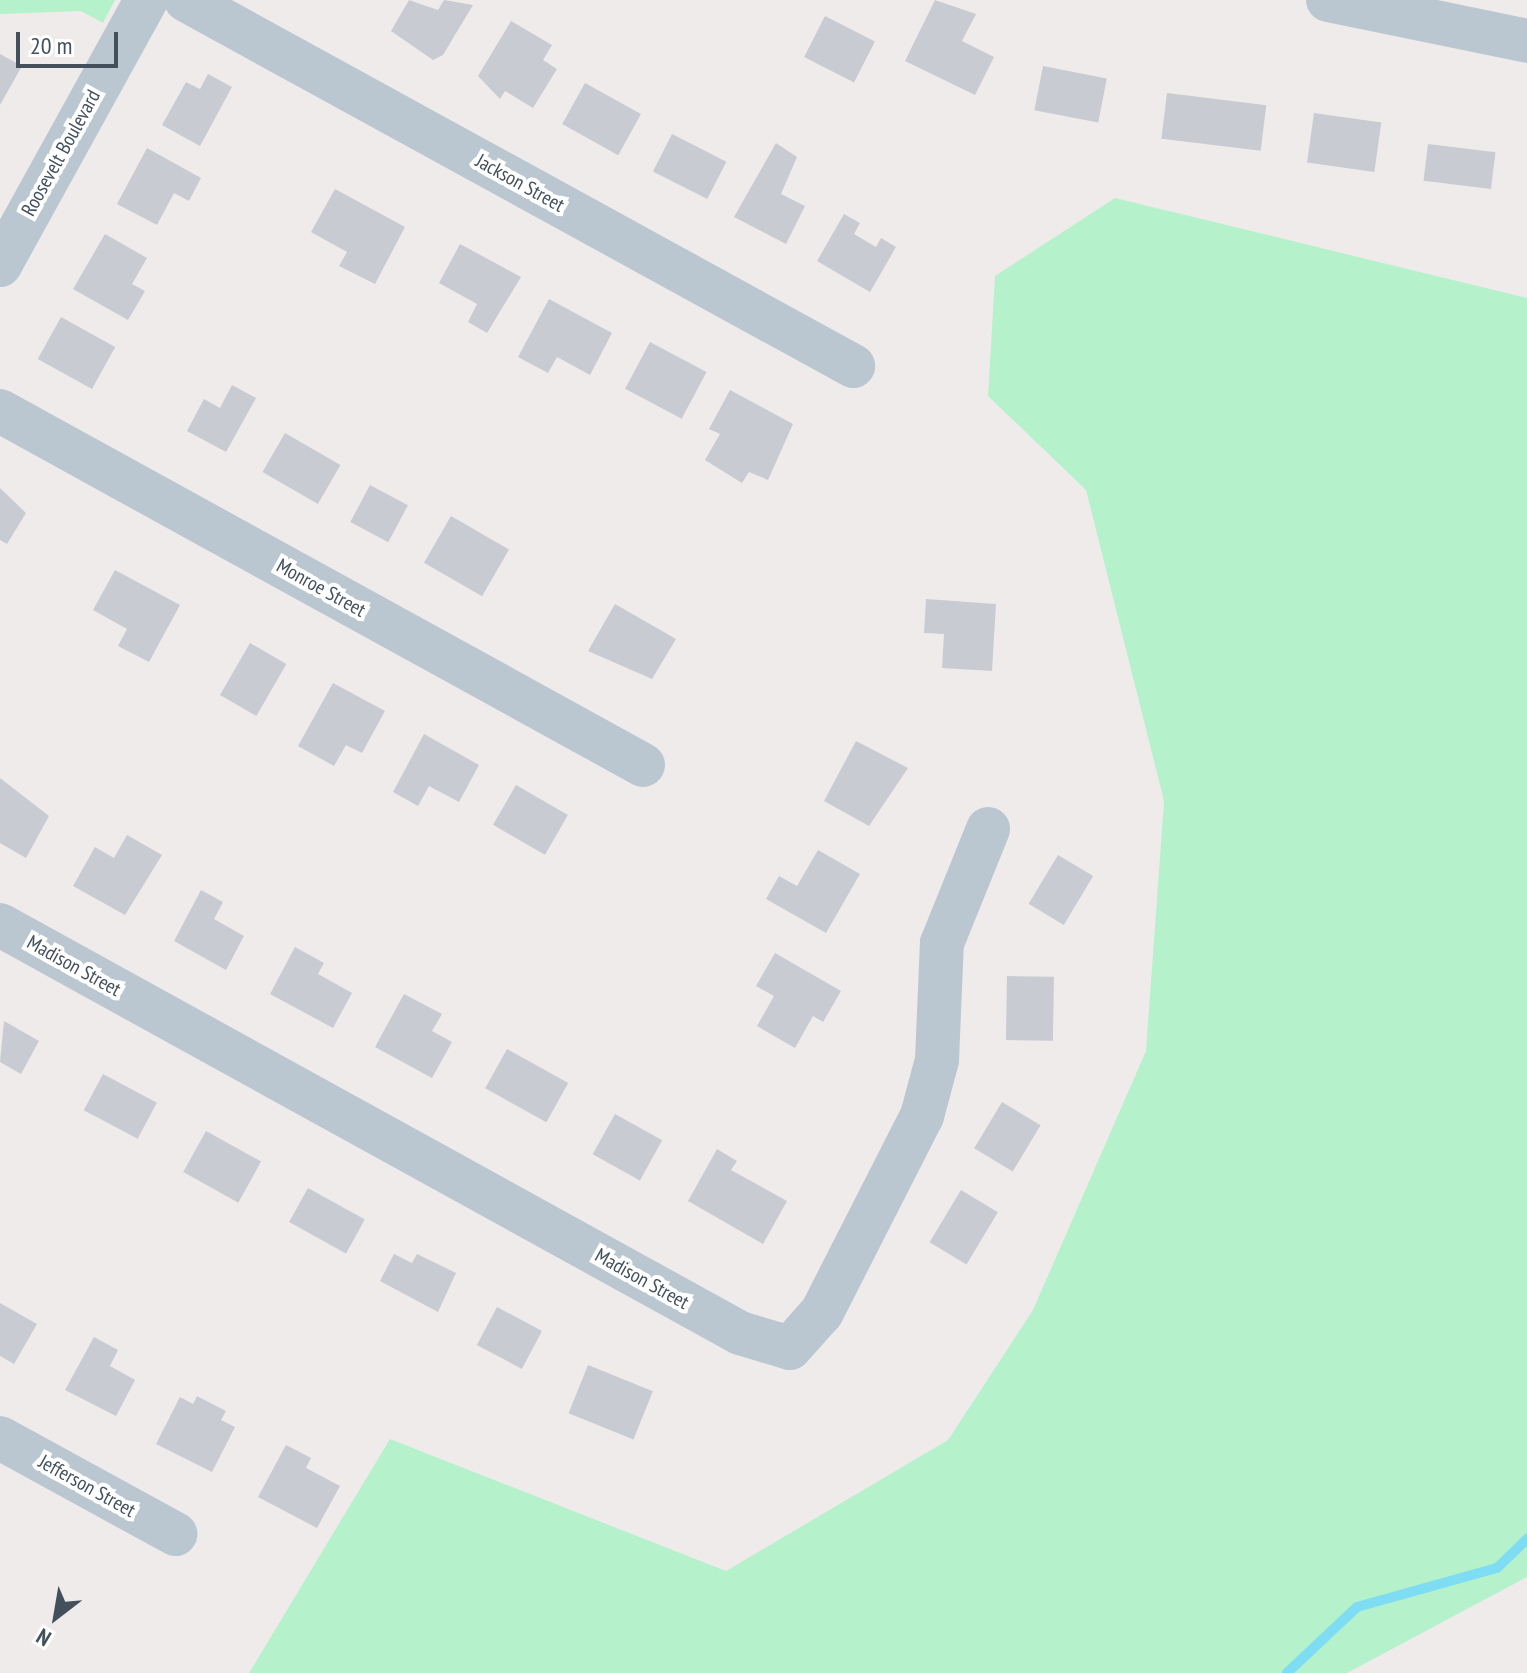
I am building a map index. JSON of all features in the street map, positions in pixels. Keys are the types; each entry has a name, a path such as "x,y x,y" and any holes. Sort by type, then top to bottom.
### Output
{"street":[{"name":"Roosevelt Boulevard","path":"0,265 146,0"},
{"name":"Jackson Street","path":"186,0 853,366"},
{"path":"1328,0 1527,41"},
{"name":"Monroe Street","path":"0,411 643,765"},
{"name":"Madison Street","path":"0,925 740,1333 790,1348 822,1312 922,1116 939,1045 942,943 988,829"},
{"name":"Jefferson Street","path":"0,1438 175,1534"}],"green space":[{"path":"0,0 115,0 103,23 81,11 0,14"},
{"path":"1115,198 1527,298 1527,1577 1347,1673 249,1673 390,1439 726,1571 948,1440 1033,1310 1146,1051 1164,801 1086,490 988,396 995,276"}],"building":[{"path":"409,0 438,10 444,0 473,5 443,55 433,60 391,31"},
{"path":"935,0 976,14 962,41 994,57 975,95 905,61"},
{"path":"825,16 875,41 854,82 804,57"},
{"path":"511,21 552,45 543,60 557,69 533,108 505,91 500,99 478,76"},
{"path":"0,54 22,66 0,105"},
{"path":"1043,66 1107,78 1098,123 1034,110"},
{"path":"208,74 232,87 200,146 162,125 186,82 200,89"},
{"path":"585,83 641,114 618,155 562,124"},
{"path":"1167,93 1266,105 1261,151 1161,139"},
{"path":"1314,113 1381,122 1374,172 1307,163"},
{"path":"672,134 726,162 707,199 653,171"},
{"path":"776,143 797,157 781,194 805,206 786,244 734,217"},
{"path":"1428,144 1495,152 1491,189 1423,181"},
{"path":"147,148 201,178 189,201 174,193 157,225 117,204"},
{"path":"335,189 405,227 375,284 339,266 347,252 311,232"},
{"path":"844,214 860,223 854,234 876,247 881,238 896,247 870,292 817,261"},
{"path":"105,234 147,258 132,284 145,291 128,320 73,289"},
{"path":"460,244 521,277 487,333 468,322 477,304 439,283"},
{"path":"549,299 612,333 590,375 557,357 548,373 518,357"},
{"path":"61,317 115,347 92,389 38,359"},
{"path":"650,342 707,372 682,419 625,389"},
{"path":"232,385 256,398 226,452 187,431 204,399 220,408"},
{"path":"730,390 793,424 768,480 749,472 742,483 705,460 720,434 709,429"},
{"path":"285,433 340,465 318,504 262,472"},
{"path":"370,485 408,505 388,542 350,522"},
{"path":"0,488 26,513 7,544 0,540"},
{"path":"451,516 509,550 482,596 424,563"},
{"path":"115,570 180,605 149,662 118,646 127,629 93,610"},
{"path":"926,599 996,604 992,671 942,668 944,634 924,633"},
{"path":"615,604 676,639 652,679 588,651"},
{"path":"250,643 286,664 256,716 220,695"},
{"path":"333,683 385,711 362,753 346,745 334,766 298,746"},
{"path":"424,734 479,765 459,802 429,786 418,806 393,792"},
{"path":"856,741 908,768 869,826 824,801"},
{"path":"0,778 49,816 26,858 0,843"},
{"path":"516,785 568,815 545,855 493,825"},
{"path":"127,835 162,855 125,915 73,886 95,847 114,858"},
{"path":"818,850 860,874 826,933 766,899 779,876 797,886"},
{"path":"1058,855 1093,876 1064,925 1029,904"},
{"path":"201,890 223,902 214,919 244,936 226,970 174,941"},
{"path":"295,947 324,963 318,974 352,993 333,1028 270,994"},
{"path":"775,953 841,991 823,1022 813,1016 795,1048 757,1026 774,996 756,986"},
{"path":"1007,976 1054,977 1053,1041 1006,1040"},
{"path":"404,994 442,1014 432,1031 452,1042 432,1078 375,1047"},
{"path":"4,1021 39,1041 21,1074 0,1062"},
{"path":"507,1049 568,1083 546,1122 485,1088"},
{"path":"103,1074 157,1103 138,1139 84,1110"},
{"path":"1002,1102 1041,1125 1013,1171 974,1148"},
{"path":"615,1114 662,1140 640,1180 593,1154"},
{"path":"206,1131 261,1162 238,1203 183,1172"},
{"path":"717,1149 737,1161 731,1170 787,1201 763,1244 688,1201"},
{"path":"308,1188 365,1220 346,1254 289,1222"},
{"path":"961,1190 998,1212 966,1264 930,1242"},
{"path":"394,1254 412,1263 417,1254 456,1273 438,1312 380,1281"},
{"path":"0,1303 37,1324 14,1364 0,1356"},
{"path":"497,1307 542,1331 522,1369 477,1345"},
{"path":"94,1337 118,1350 110,1366 135,1380 116,1416 65,1390"},
{"path":"588,1365 653,1391 633,1439 569,1413"},
{"path":"197,1396 226,1411 221,1420 235,1427 212,1472 156,1444 180,1397 193,1404"},
{"path":"286,1445 311,1458 306,1468 340,1486 317,1528 258,1497"}],"waterway":[{"path":"1287,1673 1357,1607 1497,1568 1527,1539"}]}
